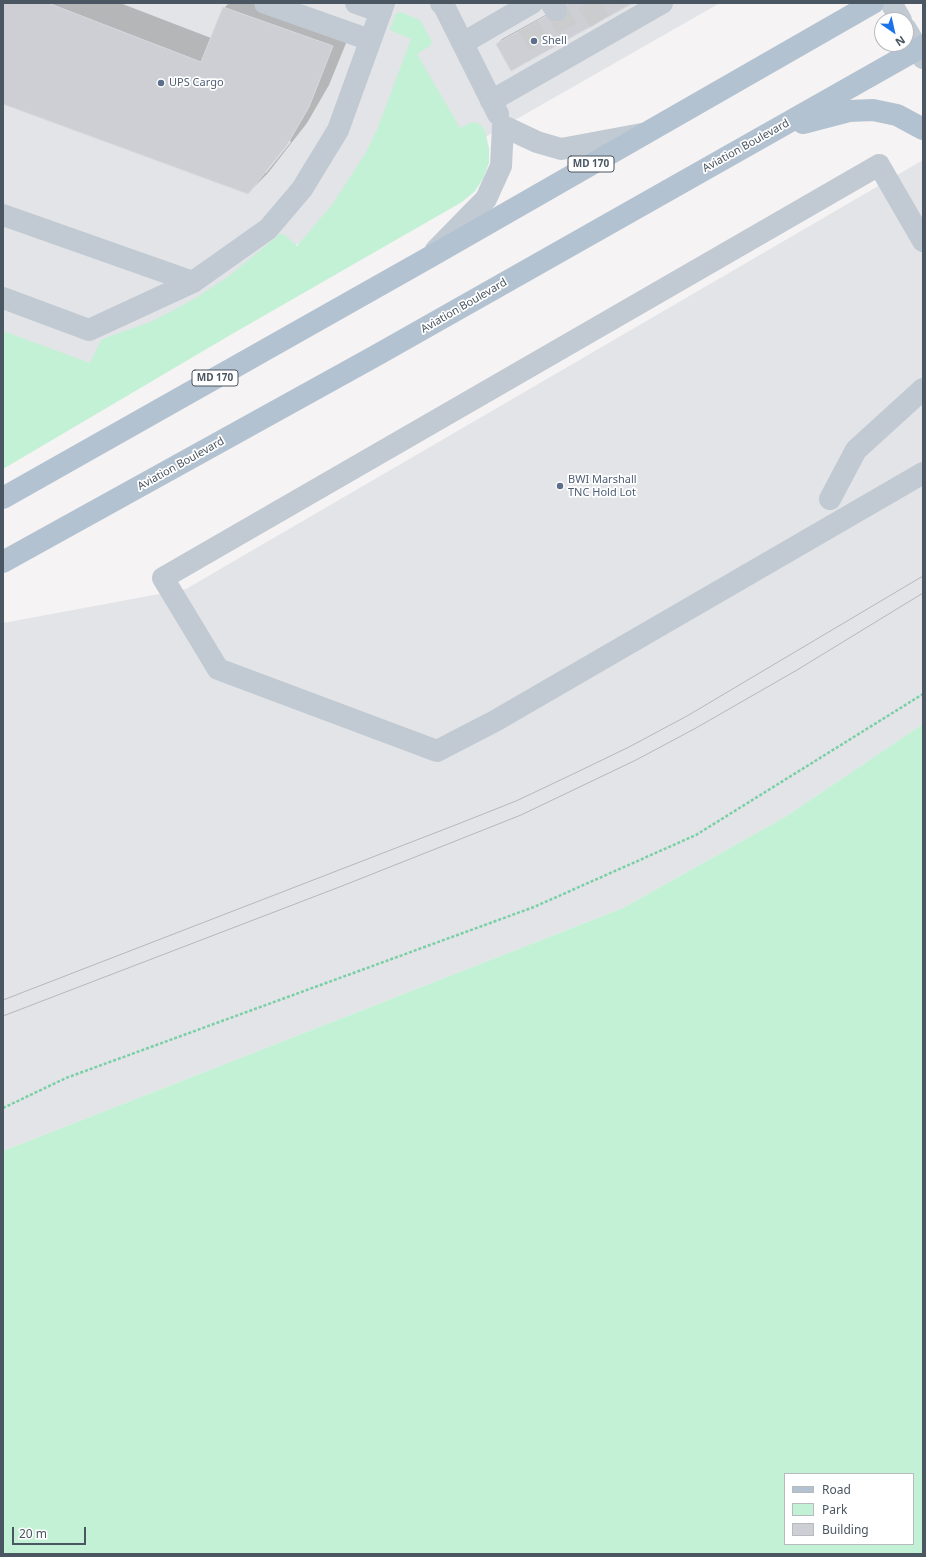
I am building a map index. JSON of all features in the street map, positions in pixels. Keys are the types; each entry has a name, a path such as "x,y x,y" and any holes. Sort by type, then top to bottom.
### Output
{"main road":[{"name":"MD 170","path":"3,498 428,258 873,3"},
{"name":"Aviation Boulevard","path":"3,562 377,355 773,131 921,51"},
{"path":"773,131 855,110 873,110 897,115 923,129"}],"street":[{"path":"265,3 370,40"},
{"path":"3,298 89,330 193,282 268,229 302,189 338,130 382,8 356,3"},
{"path":"428,258 486,199 501,166 504,126 463,43 443,4 441,3"},
{"path":"491,101 548,59 636,10 662,3"},
{"path":"891,3 896,12"},
{"path":"463,43 527,13"},
{"path":"914,41 921,51"},
{"path":"504,126 537,142 562,149 645,133"},
{"path":"923,242 879,165 163,578 218,669 437,751 495,721 923,473"},
{"path":"3,215 193,282"},
{"path":"830,499 856,450 923,389"}],"path":[{"path":"3,1108 66,1078 534,907 689,838 923,694"}],"shaded area":[{"path":"3,3 720,3 75,371 3,423"},
{"path":"923,160 923,724 785,817 623,908 3,1151 3,623 186,589"}],"green space":[{"path":"401,12 420,20 431,40 432,42 430,46 417,54 460,128 472,122 480,124 485,131 489,148 489,163 483,179 475,191 462,202 232,334 3,469 3,331 90,363 101,340 153,321 196,298 229,276 280,234 285,235 297,246 332,205 365,154 377,130 411,39 390,29 396,14"},
{"path":"923,724 923,1554 3,1554 3,1151 623,908 785,817"}],"building":[{"name":"UPS Cargo","path":"3,3 48,3 201,62 223,7 333,46 309,107 287,145 248,194 3,104"},
{"name":"Shell","path":"569,3 633,3 511,71 496,44"}],"tunnel":[{"path":"588,3 600,21"},
{"path":"556,10 572,37"},
{"path":"528,26 544,52"}],"tram line":[{"path":"3,1000 516,801 629,747 687,716 923,576"},
{"path":"3,1016 342,886 521,815 636,760 696,728 797,670 923,593"}],"place":[{"name":"Shell","path":"534,41"},
{"name":"UPS Cargo","path":"161,83"},
{"name":"BWI Marshall TNC Hold Lot","path":"560,486"}]}
